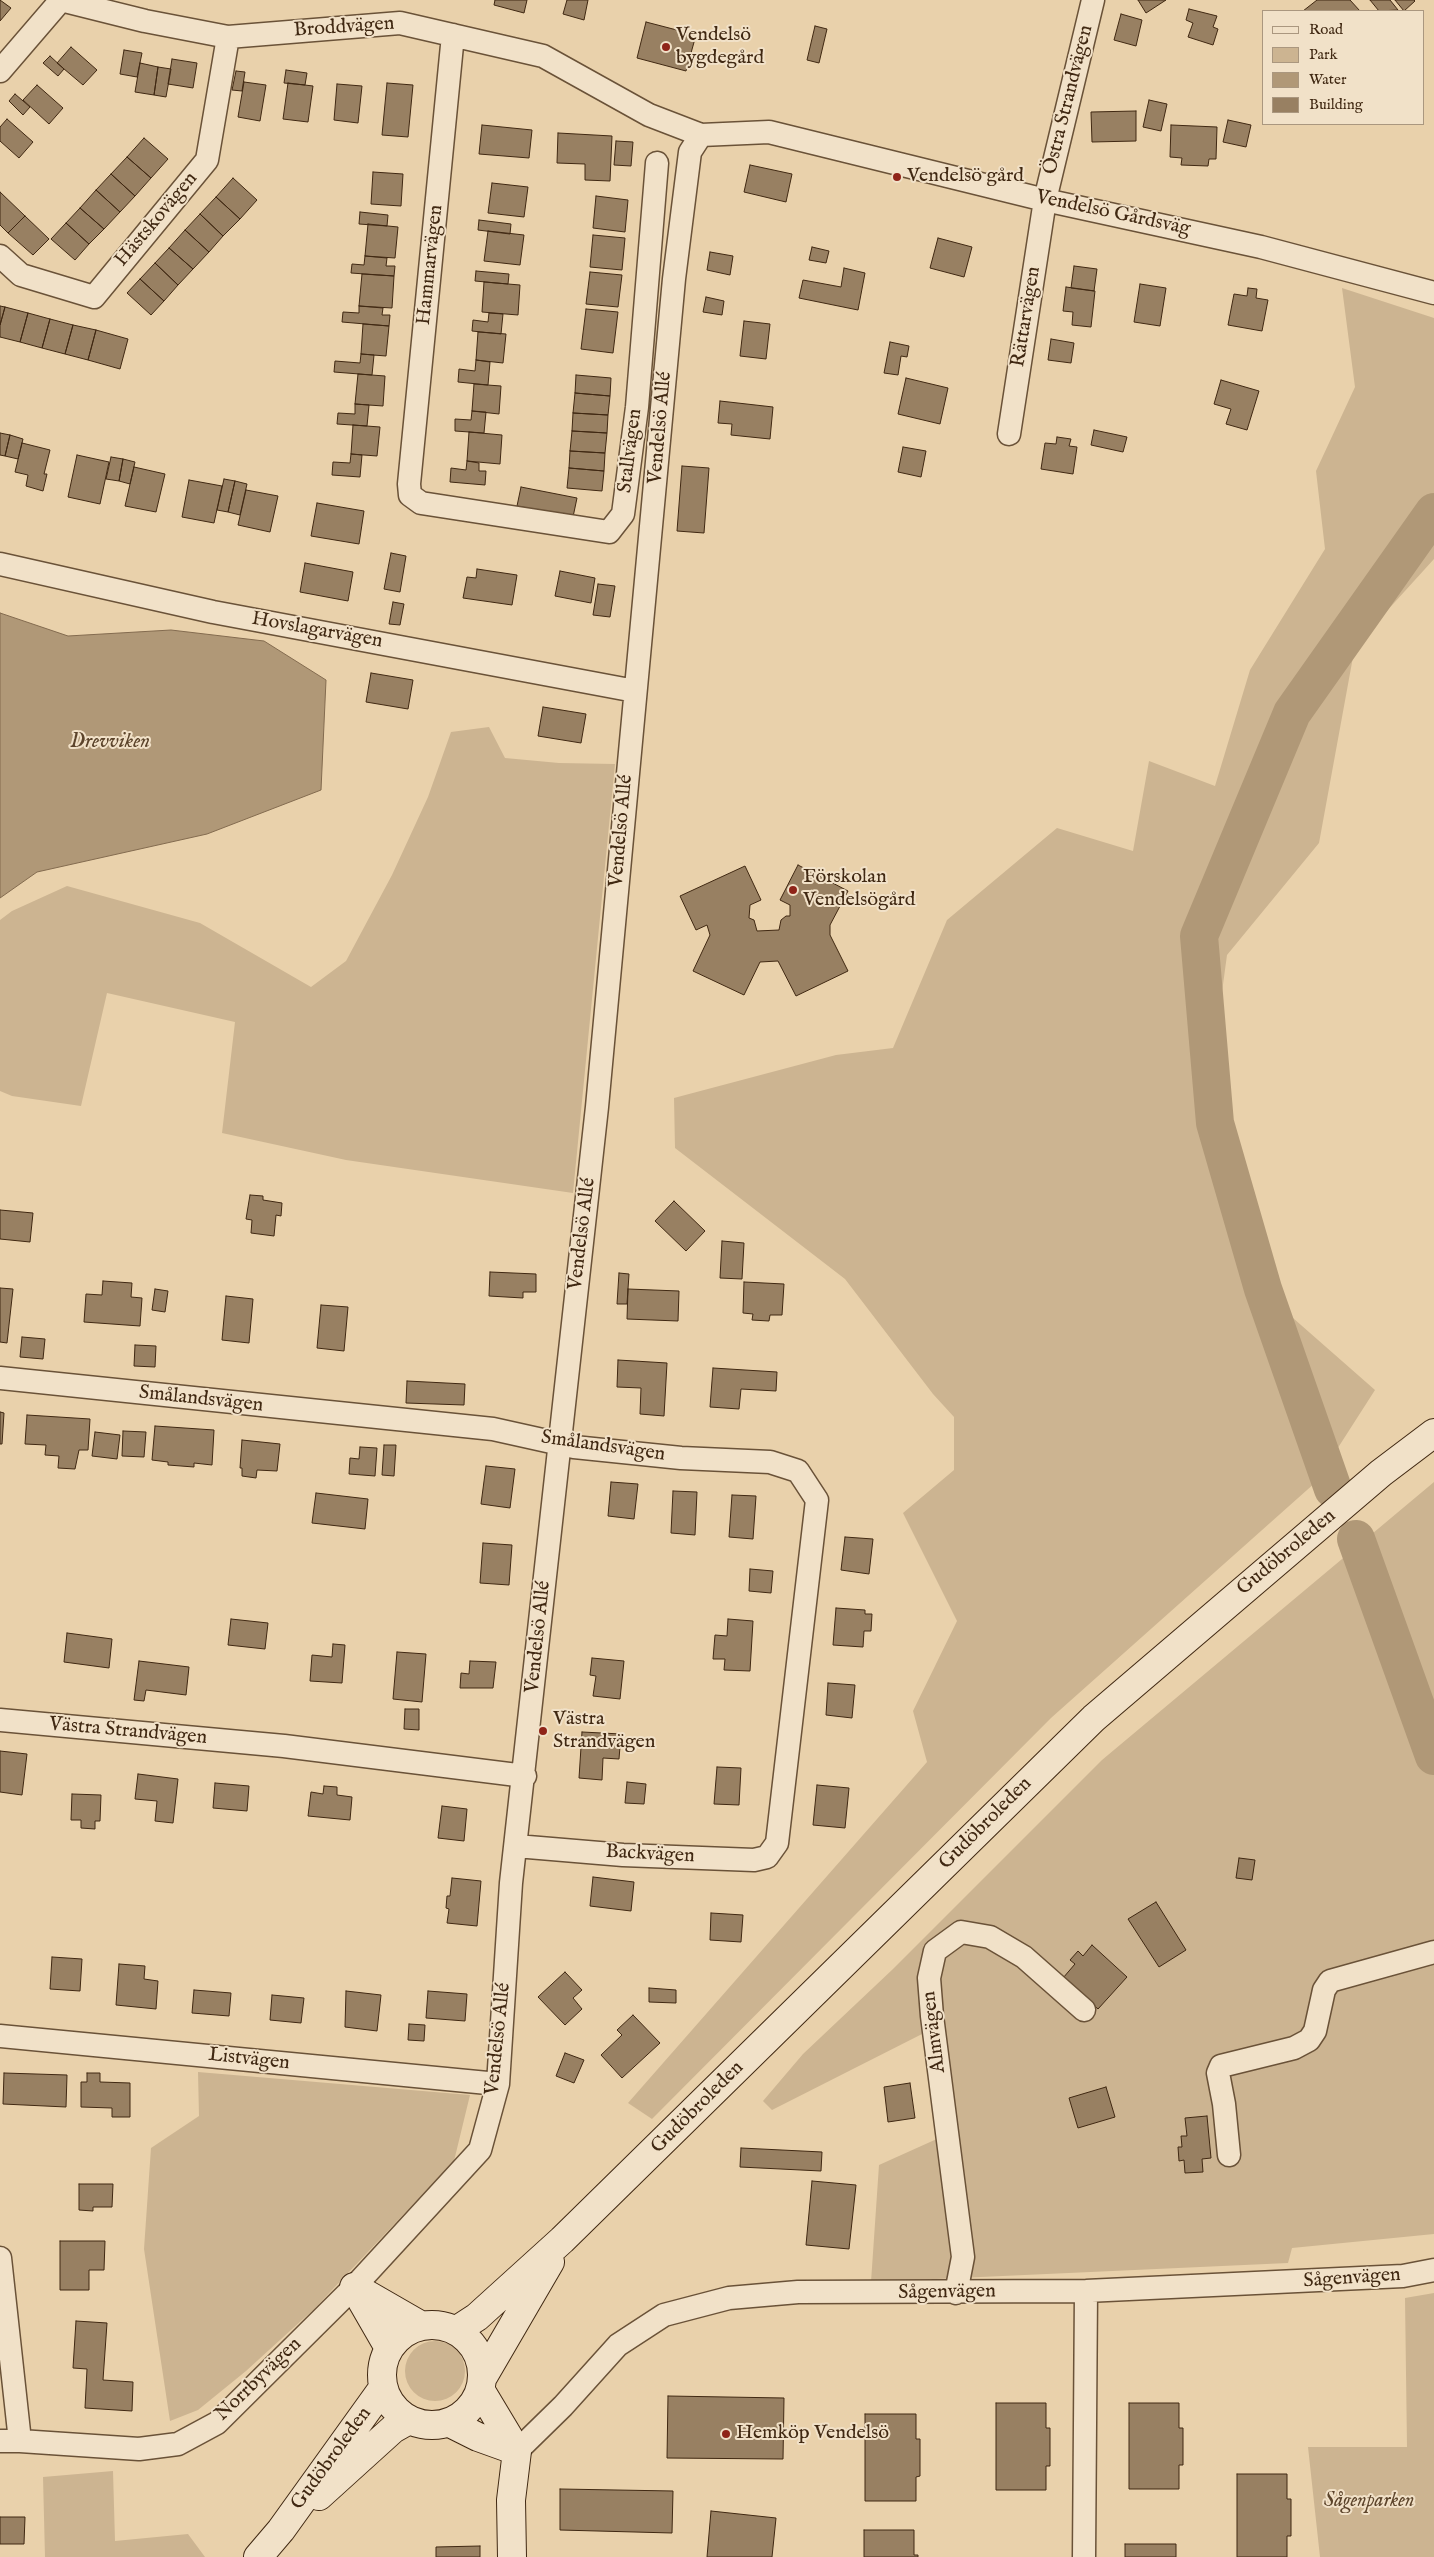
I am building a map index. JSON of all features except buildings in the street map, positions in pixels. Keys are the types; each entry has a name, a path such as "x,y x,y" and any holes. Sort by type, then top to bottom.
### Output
{"main road":[{"name":"Gudöbroleden","path":"457,2330 476,2317 562,2240 1094,1718 1381,1474 1434,1433"},
{"name":"Gudöbroleden","path":"482,2384 562,2240"},
{"path":"354,2287 420,2325"},
{"path":"354,2287 389,2348"},
{"path":"482,2384 468,2411 450,2423 429,2426 409,2420 392,2406 383,2388 382,2368 389,2348 403,2333 420,2325 439,2324 457,2330 471,2342 481,2358 482,2384 517,2451 511,2500 512,2557"},
{"name":"Gudöbroleden","path":"258,2557 281,2530 383,2388"},
{"name":"Gudöbroleden","path":"281,2530 394,2429 409,2420"},
{"path":"450,2423 478,2437 517,2451"}],"street":[{"name":"Broddvägen","path":"0,71 61,0 145,21 228,37 400,23 543,56 696,143"},
{"name":"Östra Strandvägen","path":"1045,200 1093,0"},
{"name":"Hammarvägen","path":"410,495 409,484 454,35"},
{"name":"Hästskovägen","path":"0,256 21,275 94,297 207,160 228,37"},
{"name":"Vendelsö Gårdsväg","path":"696,143 769,132 1045,200 1261,246 1434,293"},
{"name":"Stallvägen","path":"410,495 421,502 609,532 614,526 623,514 637,407 656,170 696,143"},
{"name":"Vendelsö Allé","path":"354,2287 480,2150 498,2084 511,1892 525,1776 558,1443 597,1106 674,279 696,143"},
{"name":"Rättarvägen","path":"1009,434 1045,200"},
{"name":"Hovslagarvägen","path":"0,564 232,616 635,691"},
{"name":"Smålandsvägen","path":"0,1378 494,1428 558,1443 614,1453 770,1462 798,1471 817,1500 777,1843"},
{"name":"Västra Strandvägen","path":"0,1720 293,1747 525,1776"},
{"name":"Backvägen","path":"516,1846 623,1855 754,1860 767,1857 777,1843"},
{"name":"Almvägen","path":"956,2293 963,2257 932,2016 929,1978 935,1951 961,1932 990,1937 1024,1957 1084,2010"},
{"path":"1229,2155 1218,2073 1222,2066 1294,2048 1309,2040 1314,2032 1324,1990 1330,1981 1434,1952"},
{"name":"Listvägen","path":"0,2036 498,2084"},
{"path":"0,2258 10,2441"},
{"name":"Sågenvägen","path":"517,2451 563,2406 618,2345 664,2315 729,2298 798,2292 956,2293 1086,2291 1403,2276 1434,2270"},
{"name":"Norrbyvägen","path":"10,2441 139,2449 178,2444 217,2423 354,2287"},
{"path":"1084,2557 1086,2291"}],"green space":[{"path":"1342,288 1434,318 1434,559 1355,646 1319,843 1227,955 1202,1139 1285,1311 1375,1390 1316,1482 1051,1718 652,2119 628,2103 927,1762 913,1711 957,1621 903,1513 954,1470 954,1417 933,1394 845,1279 675,1148 674,1098 836,1055 893,1048 947,920 1057,828 1133,851 1149,761 1215,786 1250,670 1325,549 1316,471 1355,387"},
{"path":"489,727 505,758 559,763 615,764 573,1193 346,1160 222,1133 235,1022 107,993 81,1106 12,1096 0,1091 0,920 12,911 67,886 200,923 311,987 346,961 392,875 428,797 451,732"},
{"path":"1434,1482 1434,2234 1292,2248 1288,2263 871,2282 879,2165 939,2138 926,2032 772,2110 763,2101 803,2054 893,1969 1102,1760"},
{"path":"198,2072 470,2095 454,2161 314,2309 246,2371 198,2410 170,2421 144,2249 151,2148 199,2116"},
{"name":"Sågenparken","path":"1434,2293 1434,2557 1320,2557 1308,2447 1407,2447 1405,2298"},
{"path":"429,2341 441,2341 452,2346 460,2354 465,2365 463,2383 452,2396 441,2401 429,2401 418,2396 410,2388 405,2377 405,2365 410,2354 418,2346"},
{"path":"113,2471 115,2541 188,2534 205,2557 45,2557 43,2477"}],"water":[{"name":"Drevviken","path":"0,613 68,636 171,630 264,641 326,680 321,790 207,834 37,872 0,898"}],"waterway":[{"path":"1333,1489 1263,1289 1215,1123 1199,936 1292,713 1434,512"},
{"path":"1356,1539 1434,1756"}],"place":[{"name":"Vendelsö bygdegård","path":"666,47"},
{"name":"Vendelsö gård","path":"897,177"},
{"name":"Förskolan Vendelsögård","path":"793,890"},
{"name":"Västra Strandvägen","path":"543,1731"},
{"name":"Hemköp Vendelsö","path":"726,2434"}]}
